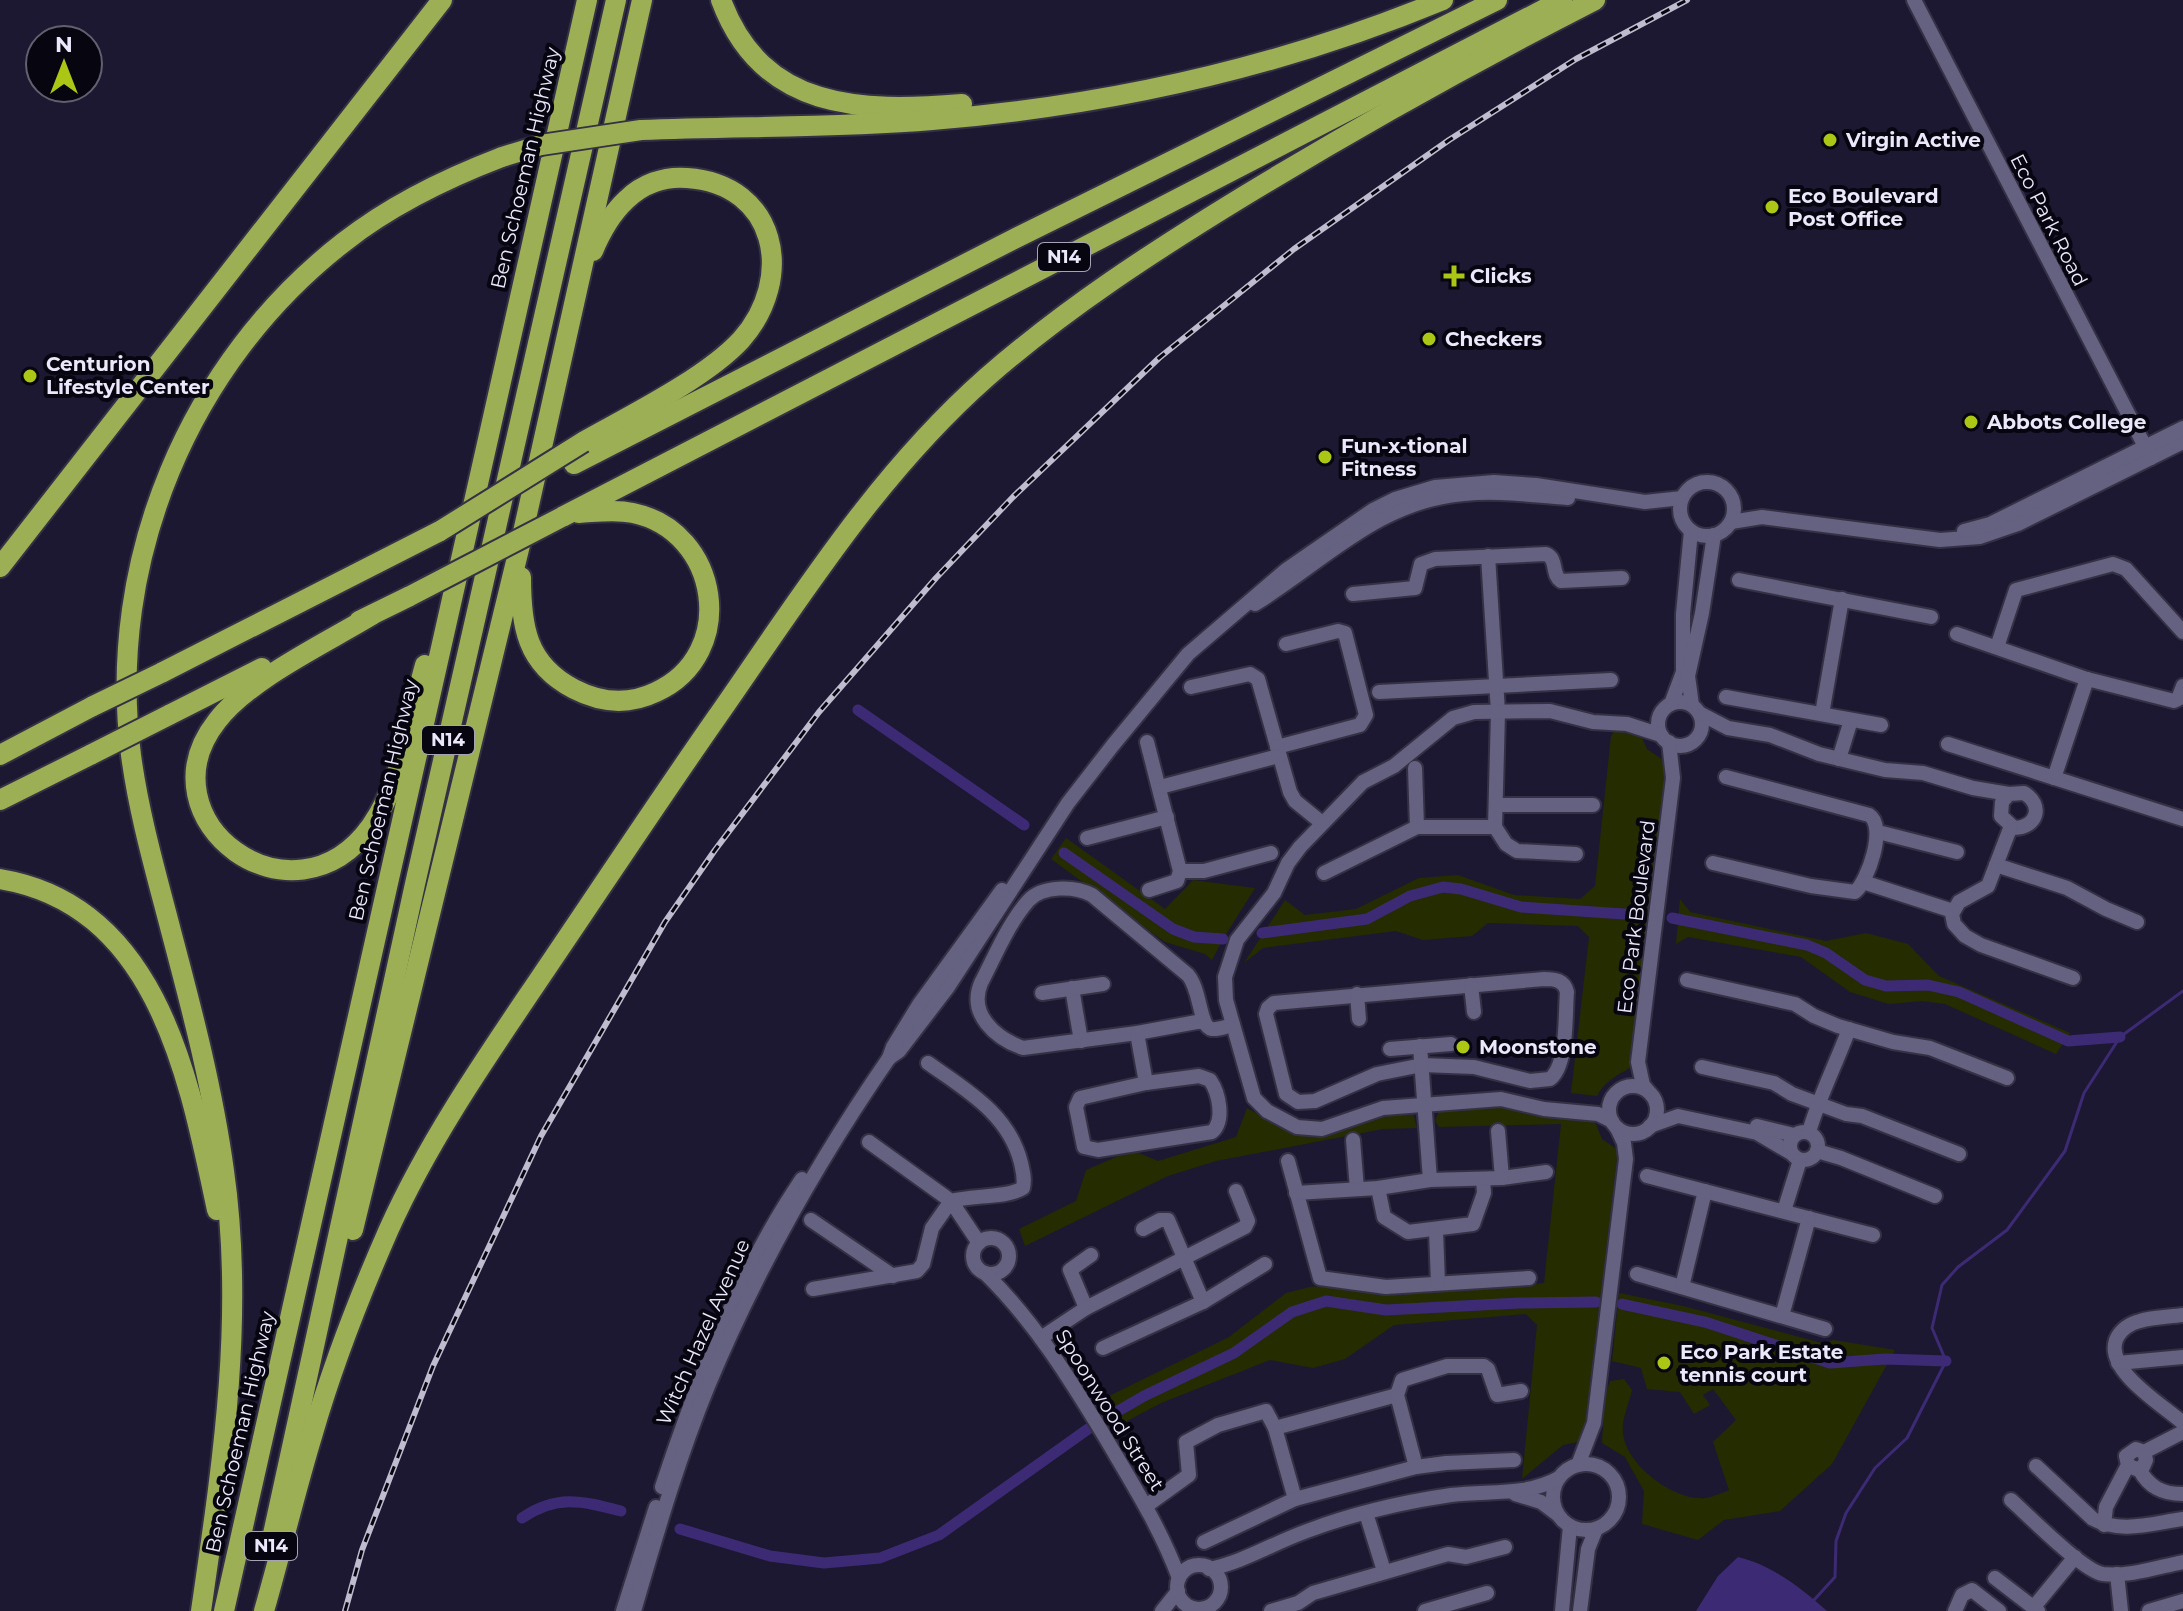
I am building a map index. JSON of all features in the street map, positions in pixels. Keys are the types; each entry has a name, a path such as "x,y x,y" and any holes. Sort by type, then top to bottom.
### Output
{"highway":[{"path":"0,567 442,0"},
{"name":"Ben Schoeman Highway","path":"224,1611 587,0"},
{"name":"N14","path":"261,1611 283,1480 616,0"},
{"path":"283,1480 312,1394 521,541 642,0"},
{"path":"721,0 739,39 766,69 782,81 823,99 866,106 930,106 1021,98 1305,49"},
{"path":"201,1611 230,1377 232,1276 225,1172 195,1021 147,835 132,759 127,720 127,640 140,559 176,455 198,411 244,341 306,275 345,241 387,213 445,181 502,157 541,145 641,130 861,125 993,113 1163,88 1305,49 1443,0"},
{"name":"N14","path":"0,755 1018,237 1497,0"},
{"name":"N14","path":"0,800 410,596 1562,0"},
{"path":"261,1611 313,1431 343,1342 390,1227 432,1146 508,1025 655,806 837,544 878,491 907,456 984,380 1080,302 1313,154 1419,93 1595,0"},
{"path":"440,531 703,371 738,343 766,301 773,273 770,247 759,218 740,197 713,182 669,178 639,190 612,214 601,232 568,335"},
{"path":"372,615 251,687 215,722 206,739 197,767 202,809 216,835 246,860 261,867 288,871 320,866 348,850 370,828 380,812 397,769 478,483"},
{"path":"521,541 522,620 526,637 544,667 565,685 607,700 636,700 665,688 688,669 708,629 709,599 702,569 684,541 651,518 621,511 564,516"},
{"path":"0,879 34,887 83,912 115,940 143,977 167,1025 195,1113 232,1276"}],"street":[{"name":"Eco Park Road","path":"1914,0 2148,453"},
{"path":"1731,522 1762,517 1949,541 1993,534 2018,524 2148,453 2183,428"},
{"path":"2148,453 2183,442"},
{"path":"1732,501 1731,522 1714,535 1691,531 1681,517 1682,498 1692,487 1706,482 1721,487 1732,501 1762,517"},
{"name":"Witch Hazel Avenue","path":"634,1611 667,1501 708,1386 774,1245 839,1132 889,1058 899,1051 948,987 1068,803 1188,654 1228,620 1365,527 1409,505 1437,497 1473,493 1596,496 1645,502 1682,498"},
{"name":"Witch Hazel Avenue","path":"1645,502 1681,517"},
{"path":"1577,1111 1602,1106 1623,1088 1631,1086 1651,1094 1666,1107 1801,1134 1818,1142 1817,1151 1810,1159 1796,1156 1757,1133 1678,1116 1632,1133 1598,1114 1539,1108 1501,1099 1374,1110 1322,1129 1297,1127 1267,1111 1254,1098 1224,987 1232,949 1274,893 1291,857 1363,782 1394,766 1447,721 1465,713 1498,712 1550,711 1593,722 1627,724 1660,716 1671,704 1683,672 1683,614 1691,531"},
{"path":"1694,740 1702,725 1688,676 1701,623 1714,535"},
{"path":"1353,594 1415,588 1421,564 1426,560 1488,556 1548,555 1556,577 1561,581 1622,578"},
{"path":"1488,556 1498,712 1495,827 1506,844 1517,851 1576,854"},
{"path":"1997,647 2016,590 2113,564 2126,569 2183,632"},
{"path":"1739,580 1931,617"},
{"path":"1822,714 1842,599"},
{"path":"1160,787 1360,725 1366,715 1345,633 1338,631 1286,644"},
{"path":"1957,634 2087,679 2175,701 2183,686"},
{"path":"1191,687 1243,675 1256,676 1261,683 1293,798 1322,823"},
{"path":"2054,778 2087,679"},
{"path":"1379,692 1611,680"},
{"path":"1726,697 1881,725"},
{"path":"1671,704 1682,702 1728,728 1770,735 1839,759 1885,770 1923,773 1973,788 2016,794 2035,803 2036,814 2027,826 2011,826 2004,822 2000,810 1973,788"},
{"path":"1660,716 1665,739"},
{"path":"1839,759 1851,720"},
{"path":"1627,724 1679,745 1728,728"},
{"name":"Eco Park Boulevard","path":"1623,1088 1629,1083 1638,1062 1673,778 1665,739"},
{"name":"Eco Park Boulevard","path":"1673,778 1694,740"},
{"path":"1147,742 1180,871 1177,881 1149,890"},
{"path":"1948,744 2183,819"},
{"path":"1415,768 1417,827"},
{"path":"2000,810 2002,802 2016,794 2033,771"},
{"path":"1713,863 1842,891 1857,891 1863,882 1878,832 1876,821 1869,815 1726,777"},
{"path":"1497,805 1593,805"},
{"path":"1087,838 1167,817"},
{"path":"2011,826 1985,889 1964,898 1953,911 1954,924 1965,936 2073,978"},
{"path":"1324,873 1417,827 1495,827"},
{"path":"1878,832 1957,852"},
{"path":"1180,871 1204,871 1271,853"},
{"path":"1996,865 2067,888 2137,922"},
{"path":"1863,882 1953,911"},
{"path":"1202,1021 1031,1049 1017,1046 985,1024 977,1007 977,991 1028,901 1043,893 1074,888 1092,895 1188,975 1198,992 1202,1021 1213,1029 1233,1025"},
{"path":"1544,979 1562,983 1567,992 1562,1056 1555,1076 1544,1082 1530,1081 1474,1067 1422,1065 1377,1074 1315,1101 1298,1102 1288,1098 1278,1070 1268,1024 1268,1008 1282,1001 1357,994 1544,979"},
{"path":"1687,980 1795,1004 1814,1016 1849,1029 1893,1042 1930,1048 2007,1078"},
{"path":"1042,993 1103,984"},
{"path":"1471,985 1474,1012"},
{"path":"1072,988 1081,1041"},
{"path":"1357,994 1359,1019"},
{"path":"1784,1211 1796,1156 1790,1143 1801,1134 1819,1103 1849,1029"},
{"path":"1137,1033 1146,1083"},
{"path":"1390,1049 1451,1044"},
{"path":"1420,1046 1430,1180"},
{"name":"Eco Park Boulevard","path":"1638,1062 1643,1085 1651,1094"},
{"path":"813,1289 893,1276 920,1268 932,1228 951,1201 1020,1191 1023,1188 1024,1176 1018,1152 1002,1123 978,1099 928,1063"},
{"path":"1702,1067 1778,1084 1789,1093 1846,1114 1862,1116 1959,1154"},
{"path":"1199,1076 1207,1078 1214,1085 1216,1093 1218,1126 1205,1134 1098,1150 1084,1147 1076,1107 1080,1098 1146,1083 1199,1076"},
{"path":"1626,1159 1657,1112 1651,1094"},
{"path":"1580,1611 1588,1549 1596,1529 1613,1517 1618,1508 1618,1487 1596,1447 1594,1423 1626,1159 1624,1143 1609,1107 1611,1100"},
{"path":"1498,1131 1502,1178"},
{"name":"Witch Hazel Avenue","path":"623,1611 695,1390 720,1334 782,1208 827,1143 839,1132"},
{"path":"1353,1140 1357,1189"},
{"path":"869,1142 951,1201 979,1243"},
{"path":"1817,1151 1935,1196"},
{"path":"1288,1161 1320,1278 1386,1287 1529,1278"},
{"path":"1296,1193 1546,1172"},
{"path":"1647,1176 1873,1235"},
{"path":"1378,1188 1384,1217 1408,1232 1436,1231 1473,1224 1484,1193 1483,1179"},
{"path":"1041,1338 1086,1308 1185,1260 1247,1225 1236,1191"},
{"path":"1682,1287 1705,1191"},
{"path":"1782,1316 1809,1218"},
{"path":"811,1220 893,1276"},
{"path":"1143,1229 1160,1220 1168,1220 1203,1302"},
{"path":"1436,1231 1438,1283"},
{"path":"1007,1264 995,1274 985,1273 974,1263 973,1253 979,1243 988,1238 1001,1241 1009,1253 1007,1264 1011,1298"},
{"path":"1086,1308 1070,1270 1091,1255"},
{"path":"1103,1348 1203,1302 1265,1264"},
{"name":"Spoonwood Street","path":"985,1273 1011,1298 1041,1338 1146,1506 1168,1548 1178,1585"},
{"path":"1637,1274 1825,1329"},
{"path":"2183,1315 2139,1321 2130,1325 2115,1342 2118,1363 2138,1385 2183,1423"},
{"path":"2118,1363 2183,1357"},
{"path":"1416,1467 1397,1395 1405,1378 1447,1366 1486,1367 1497,1395 1521,1391"},
{"path":"1275,1428 1397,1395"},
{"path":"1146,1506 1189,1475 1186,1442 1216,1426 1266,1411 1275,1428 1295,1499"},
{"path":"1578,1465 1594,1423"},
{"path":"2183,1432 2144,1452 2132,1450 2126,1456 2158,1489 2183,1494"},
{"path":"1204,1542 1295,1499 1416,1467 1514,1460"},
{"path":"1163,1611 1189,1568 1241,1561 1307,1531 1366,1513 1454,1494 1510,1493 1545,1486 1578,1465 1606,1470"},
{"path":"2036,1466 2093,1519 2104,1525 2119,1527 2183,1519"},
{"path":"2104,1525 2109,1499 2134,1467"},
{"path":"1559,1478 1553,1496 1564,1520 1562,1611"},
{"path":"1510,1493 1541,1502 1578,1529 1596,1529"},
{"path":"2011,1500 2075,1557 2099,1574 2117,1574 2183,1562"},
{"path":"1366,1513 1384,1571"},
{"path":"1271,1611 1298,1603 1313,1593 1384,1571 1448,1554 1469,1557 1505,1547"},
{"name":"Spoonwood Street","path":"1168,1548 1203,1567"},
{"path":"1995,1578 2035,1609 2075,1557"},
{"path":"1163,1611 1193,1609 1215,1602 1220,1585 1241,1561"},
{"path":"1203,1567 1217,1575 1220,1585"},
{"path":"2117,1574 2121,1611"},
{"path":"1178,1585 1193,1609"},
{"path":"1955,1611 1962,1595 1972,1590 1999,1611"},
{"path":"1425,1611 1487,1593"},
{"path":"2149,1611 2183,1601"}],"green space":[{"path":"1615,730 1640,733 1647,749 1669,764 1630,1068 1607,1083 1597,1096 1571,1093 1589,937 1578,926 1488,923 1472,936 1423,940 1396,931 1263,948 1244,963 1285,900 1305,915 1356,909 1419,878 1458,875 1514,895 1580,899 1595,886 1611,736"},
{"path":"1066,838 1165,909 1193,880 1255,888 1212,960 1205,954 1165,942 1051,859"},
{"path":"1680,899 1690,912 1826,941 1866,933 1908,944 1939,976 2070,1033 2056,1054 1945,1004 1922,1001 1889,1004 1850,992 1801,957 1688,937 1676,944"},
{"path":"1504,1106 1536,1116 1593,1117 1602,1139 1618,1150 1583,1441 1563,1445 1522,1479 1537,1325 1526,1314 1394,1325 1345,1359 1313,1368 1270,1360 1161,1403 1127,1421 1119,1436 1093,1391 1109,1396 1229,1337 1286,1293 1337,1284 1388,1294 1544,1283 1561,1124 1439,1127 1435,1121 1439,1111"},
{"path":"1247,1108 1296,1134 1318,1137 1376,1116 1413,1113 1417,1128 1383,1129 1216,1161 1168,1176 1025,1246 1019,1229 1076,1201 1086,1170 1132,1150 1158,1161 1236,1137"},
{"path":"1619,1293 1683,1306 1822,1343 1834,1340 1895,1350 1832,1464 1780,1511 1724,1520 1698,1540 1642,1524 1644,1491 1625,1457 1602,1443 1605,1395 1610,1381 1624,1379 1632,1390 1623,1433 1633,1457 1666,1487 1693,1497 1708,1497 1729,1490 1713,1442 1736,1420 1713,1389 1703,1395 1710,1405 1694,1414 1680,1392 1647,1389 1641,1368 1612,1361"}],"shaded area":[{"path":"1738,1557 1774,1572 1827,1611 1696,1611 1718,1576"}],"waterway":[{"path":"858,710 1024,825"},
{"path":"1064,853 1173,929 1194,937 1223,939"},
{"path":"1262,933 1367,919 1410,896 1443,887 1461,889 1521,907 1639,915"},
{"path":"1672,918 1807,945 1826,953 1865,980 1886,986 1928,985 1959,992 2068,1041 2120,1037"},
{"path":"1814,1600 1835,1577 1836,1541 1846,1513 1875,1468 1907,1438 1946,1361 1932,1328 1942,1285 1958,1267 2007,1230 2065,1151 2084,1093 2120,1037 2183,991"},
{"path":"1113,1414 1234,1353 1292,1312 1326,1301 1386,1310 1596,1302"},
{"path":"1622,1304 1705,1322 1830,1363 1885,1359 1946,1361"},
{"path":"680,1529 770,1556 824,1563 880,1558 939,1535 1088,1429"},
{"path":"522,1518 547,1505 570,1502 621,1511"}],"railway":[{"path":"345,1611 362,1550 433,1366 541,1136 665,922 819,712 936,578 1013,497 1159,358 1294,249 1449,140 1576,59 1687,0"}],"place":[{"name":"Virgin Active","path":"1830,140"},
{"name":"Eco Boulevard Post Office","path":"1772,207"},
{"name":"Clicks","path":"1454,276"},
{"name":"Checkers","path":"1429,339"},
{"name":"Centurion Lifestyle Center","path":"30,376"},
{"name":"Abbots College","path":"1971,422"},
{"name":"Fun-x-tional Fitness","path":"1325,457"},
{"name":"Moonstone","path":"1463,1047"},
{"name":"Eco Park Estate tennis court","path":"1664,1363"}]}
